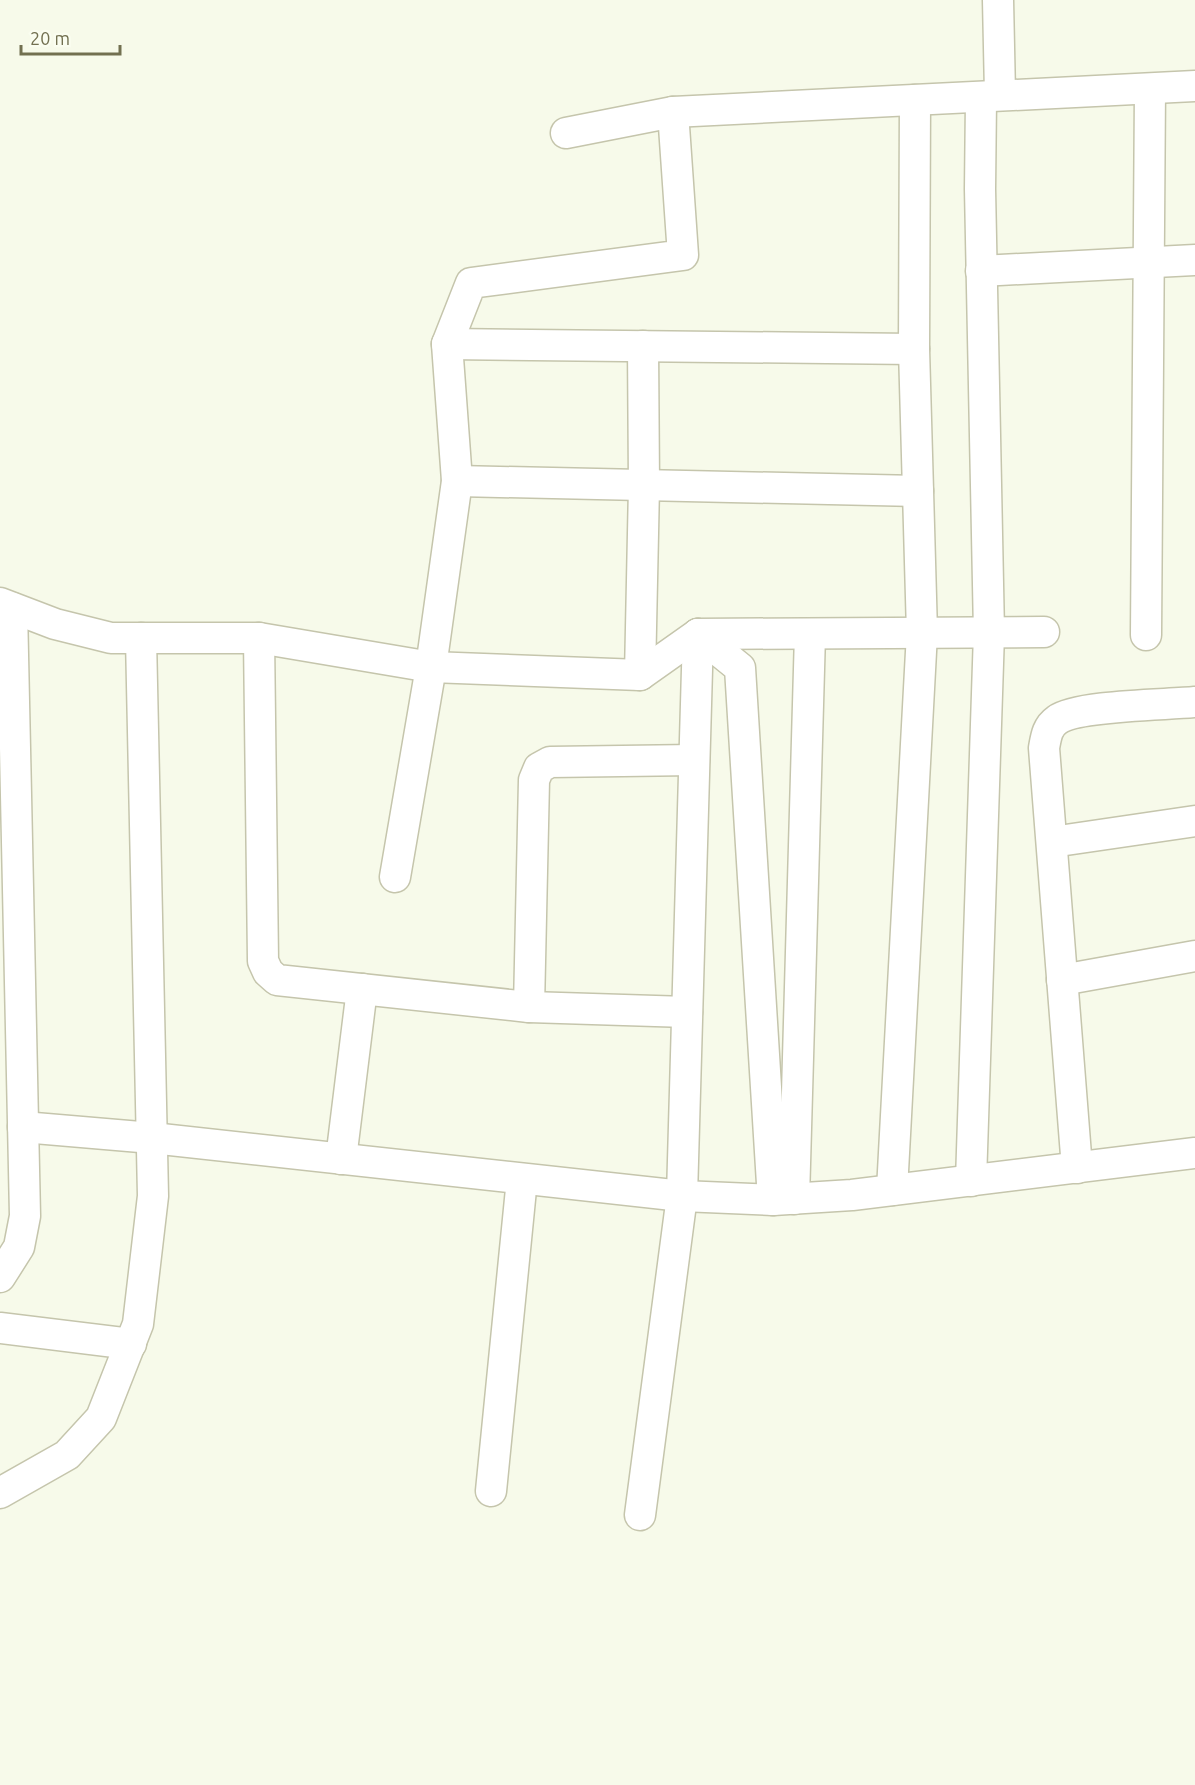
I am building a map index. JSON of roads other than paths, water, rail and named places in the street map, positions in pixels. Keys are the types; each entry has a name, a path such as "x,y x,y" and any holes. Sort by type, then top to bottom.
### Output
{"street":[{"path":"971,1181 989,633 981,271 998,0"},
{"path":"566,133 673,112 1195,86"},
{"path":"1146,635 1150,89"},
{"path":"892,1190 922,633 914,349 915,100"},
{"path":"395,877 431,667 457,481 447,344 471,283 683,255 673,112"},
{"path":"981,271 1195,260"},
{"path":"447,344 914,349"},
{"path":"640,675 644,486 643,346"},
{"path":"457,481 918,491"},
{"path":"0,1277 19,1247 25,1216 6,606 55,624 111,638 259,638 431,667 640,675 698,634 1044,632"},
{"path":"640,1515 682,1196 698,634"},
{"path":"698,634 740,668 784,1200"},
{"path":"784,1200 810,634"},
{"path":"0,1494 68,1455 101,1418 138,1324 153,1196 141,638"},
{"path":"259,638 263,961 267,972 277,980 529,1007 687,1012"},
{"path":"1077,1168 1044,748 1047,731 1058,719 1082,711 1195,702"},
{"path":"529,1007 534,780 539,768 550,762 694,760"},
{"path":"1052,842 1195,821"},
{"path":"1062,980 1195,956"},
{"path":"341,1159 362,989"},
{"path":"23,1127 152,1138 682,1196 784,1200 971,1181 1195,1153"},
{"path":"490,1491 522,1179"},
{"path":"0,1328 131,1344"}]}
